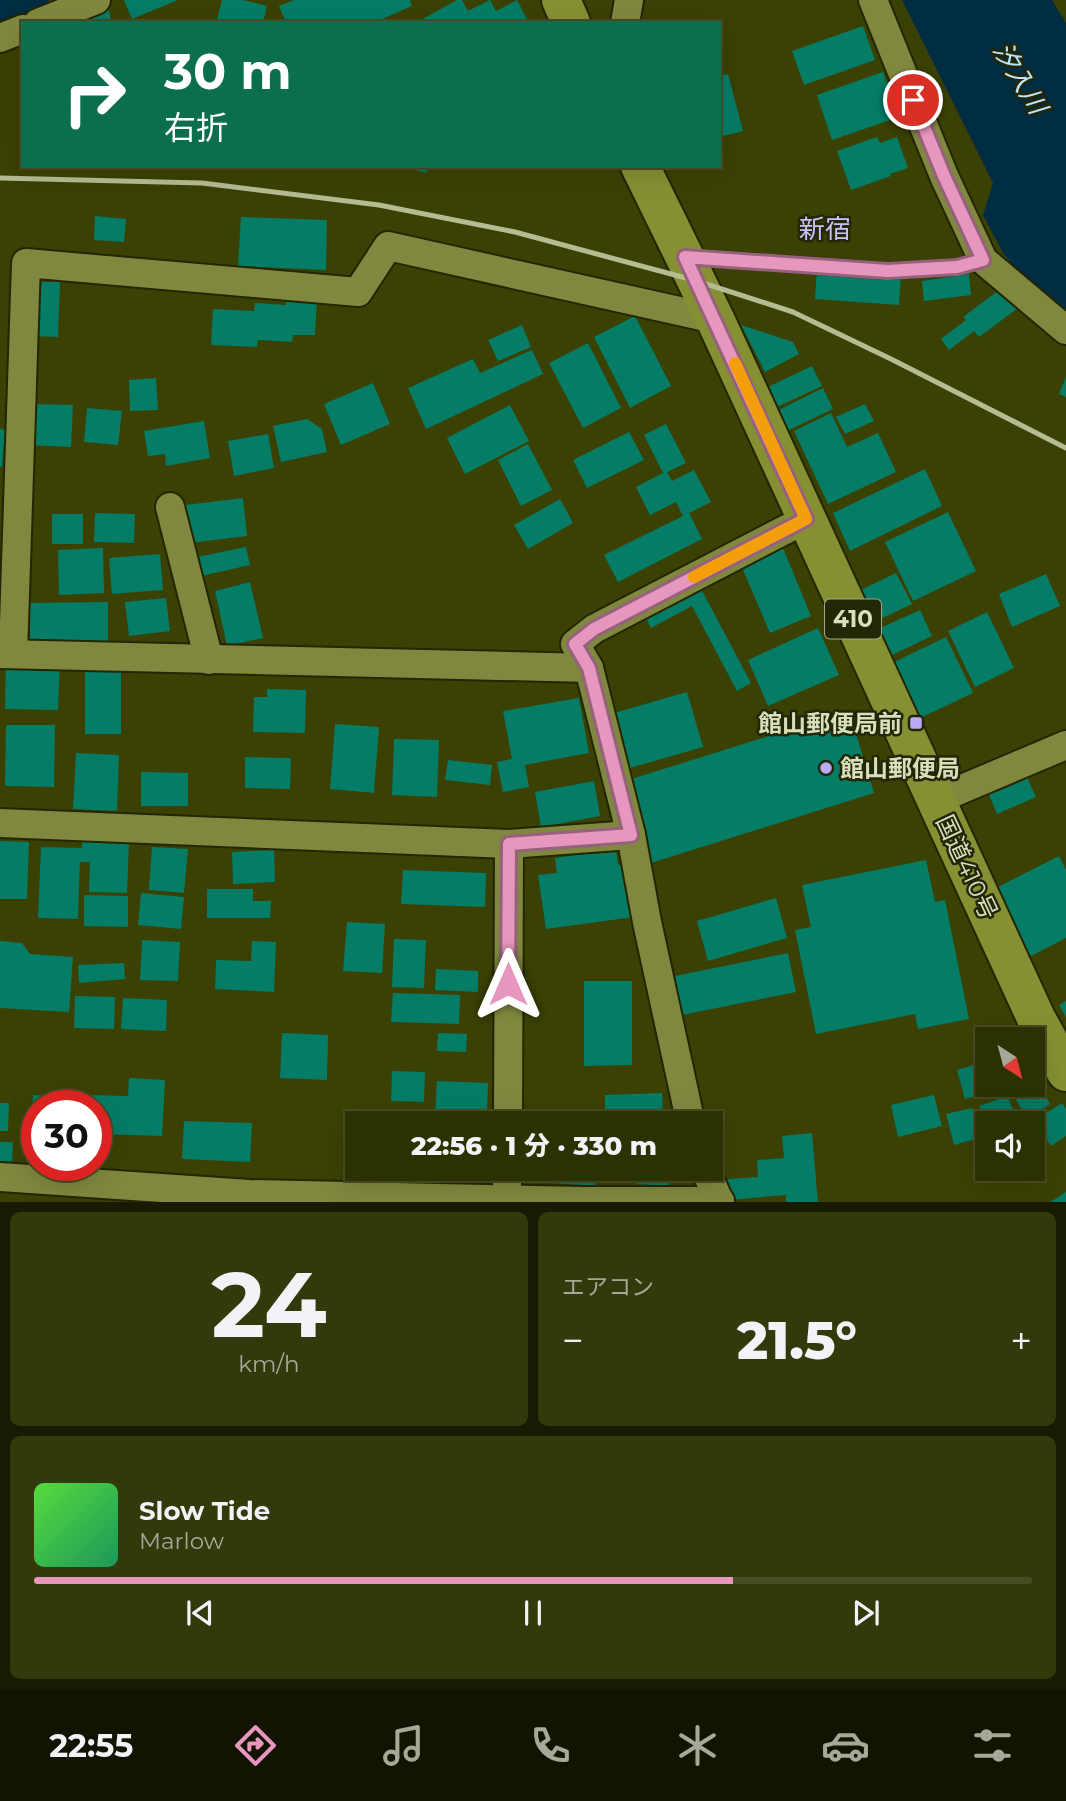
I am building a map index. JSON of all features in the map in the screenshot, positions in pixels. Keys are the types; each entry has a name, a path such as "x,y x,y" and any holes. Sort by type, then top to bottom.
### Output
{"highway":[{"path":"561,0 570,21"},
{"name":"国道410号","path":"641,168 715,319 1036,1018 1066,1072"}],"street":[{"path":"43,21 96,0"},
{"path":"625,21 629,0"},
{"path":"873,0 944,176 983,260 1066,330"},
{"path":"0,38 21,30"},
{"path":"589,668 6,654 26,263 358,292 388,246 715,319"},
{"path":"170,507 209,660"},
{"path":"688,1111 631,835 589,668 575,644 594,629 806,519"},
{"path":"936,800 1066,745"},
{"path":"0,823 509,844 631,835"},
{"path":"508,1111 509,844"},
{"path":"0,1177 249,1194 585,1202 720,1202 710,1181"},
{"path":"507,1181 507,1199"}],"lane":[{"path":"685,257 888,271 957,267 983,260"}],"water":[{"name":"汐入川","path":"902,0 1052,0 1066,23 1066,322 1059,318 1003,253 983,215 993,183"}],"building":[{"path":"124,0 178,0 132,19"},
{"path":"222,0 243,0 267,6 263,21 217,21"},
{"path":"294,0 410,0 412,6 378,21 285,21 279,6"},
{"path":"457,0 462,0 468,11 490,0 496,11 517,0 528,21 419,21"},
{"path":"109,10 111,21 76,21 74,15"},
{"path":"863,26 875,60 804,85 792,51"},
{"path":"883,72 899,117 832,140 817,95"},
{"path":"728,74 743,131 721,136 721,76"},
{"path":"877,137 880,143 897,137 908,168 851,190 837,151"},
{"path":"406,168 428,168 427,173"},
{"path":"95,216 126,219 124,242 94,240"},
{"path":"241,217 327,220 326,270 238,266"},
{"path":"817,270 901,275 899,305 815,299"},
{"path":"969,274 971,295 924,301 922,281"},
{"path":"32,282 60,282 58,337 30,336"},
{"path":"1003,287 1018,308 979,337 974,331 949,350 941,339 966,320 963,317"},
{"path":"286,298 317,299 315,335 293,335 292,342 258,340 257,347 211,345 213,309 254,311 255,303 286,305"},
{"path":"635,316 671,386 630,408 594,337"},
{"path":"522,325 531,347 498,361 488,340"},
{"path":"741,325 793,342 799,354 765,372"},
{"path":"588,343 621,408 583,428 549,363"},
{"path":"532,350 543,374 426,429 408,388 473,359 480,373"},
{"path":"812,366 822,386 777,407 768,387"},
{"path":"1066,377 1066,397 1059,394"},
{"path":"156,378 158,410 130,411 129,380"},
{"path":"373,383 390,424 341,445 324,404"},
{"path":"823,388 833,409 789,430 779,410"},
{"path":"28,404 73,405 71,447 27,445"},
{"path":"865,404 874,421 845,434 836,417"},
{"path":"510,405 529,441 465,474 447,438"},
{"path":"87,408 122,411 118,445 84,442"},
{"path":"831,413 847,447 878,433 896,472 828,504 794,431"},
{"path":"307,419 322,429 327,452 281,462 273,426"},
{"path":"204,421 210,458 166,466 165,454 148,456 144,431"},
{"path":"666,424 686,463 667,472 672,481 694,470 711,502 689,513 702,539 618,582 604,555 683,516 676,502 650,515 636,487 663,473 644,435"},
{"path":"0,429 5,430 2,467 0,467"},
{"path":"629,432 644,460 587,488 573,460"},
{"path":"268,434 274,468 234,476 228,441"},
{"path":"528,444 552,490 521,506 498,460"},
{"path":"925,469 942,506 850,551 833,513"},
{"path":"243,498 247,536 189,543 170,507"},
{"path":"560,499 573,523 528,549 514,525"},
{"path":"948,512 976,571 913,601 885,542"},
{"path":"95,513 135,514 134,543 94,542"},
{"path":"52,514 83,514 83,544 52,544"},
{"path":"246,547 250,565 201,576 197,557"},
{"path":"103,548 104,593 59,595 58,550"},
{"path":"783,548 811,616 770,633 741,565"},
{"path":"160,554 163,590 112,594 109,558"},
{"path":"896,573 912,604 874,622 859,591"},
{"path":"1046,574 1060,606 1012,627 999,594"},
{"path":"250,582 263,638 227,646 215,591"},
{"path":"699,585 751,683 737,691 692,606 651,628 644,614"},
{"path":"166,598 170,631 129,636 125,602"},
{"path":"108,602 108,643 30,643 30,603"},
{"path":"920,610 932,636 890,656 878,629"},
{"path":"987,612 1014,668 975,687 948,631"},
{"path":"818,628 839,675 768,706 748,660"},
{"path":"946,637 973,693 916,720 890,664"},
{"path":"6,661 60,662 58,710 5,709"},
{"path":"85,671 121,671 121,734 85,734"},
{"path":"267,689 306,690 305,733 253,732 254,697 267,697"},
{"path":"687,692 703,747 630,768 614,713"},
{"path":"579,698 589,753 525,765 529,787 503,792 497,762 512,759 503,711"},
{"path":"849,711 874,793 651,863 625,781"},
{"path":"335,724 379,727 374,793 330,789"},
{"path":"6,725 55,725 54,787 5,786"},
{"path":"394,739 439,740 437,797 392,795"},
{"path":"76,753 119,755 117,811 73,809"},
{"path":"245,757 291,758 290,789 245,788"},
{"path":"448,760 492,765 490,785 445,780"},
{"path":"1023,768 1036,797 997,814 985,785"},
{"path":"141,772 188,773 188,806 141,806"},
{"path":"594,781 600,816 541,827 535,792"},
{"path":"82,838 129,840 127,893 89,892 90,862 80,862 78,919 38,918 41,847 82,848"},
{"path":"0,841 29,842 27,899 0,899"},
{"path":"152,847 188,849 184,893 149,890"},
{"path":"616,849 618,865 628,863 634,917 546,929 538,875 557,873 555,858"},
{"path":"274,850 275,882 233,884 232,852"},
{"path":"1059,856 1066,870 1066,938 1029,957 994,889"},
{"path":"926,860 935,902 945,900 969,1019 918,1029 915,1014 816,1034 795,930 811,927 802,885"},
{"path":"403,870 486,873 485,907 401,904"},
{"path":"207,889 253,889 253,901 271,901 270,918 207,918"},
{"path":"141,893 184,897 181,929 138,925"},
{"path":"84,895 128,896 128,927 84,926"},
{"path":"776,898 787,938 708,961 697,921"},
{"path":"347,922 385,924 382,973 343,971"},
{"path":"394,939 426,940 424,988 392,987"},
{"path":"142,940 180,942 178,981 140,980"},
{"path":"0,941 22,943 30,954 73,957 69,1012 0,1008"},
{"path":"252,941 276,942 274,992 215,989 216,960 251,961"},
{"path":"788,953 796,992 682,1015 675,976"},
{"path":"124,963 125,979 79,983 78,965"},
{"path":"436,969 478,971 478,992 435,990"},
{"path":"584,981 632,981 632,1065 584,1066"},
{"path":"393,993 460,995 459,1024 391,1022"},
{"path":"75,996 115,997 114,1029 74,1028"},
{"path":"123,998 167,1000 166,1031 121,1029"},
{"path":"1066,1001 1066,1017 1059,1005"},
{"path":"282,1033 328,1035 327,1080 280,1078"},
{"path":"438,1033 467,1034 466,1052 437,1051"},
{"path":"975,1065 975,1096 965,1099 957,1070"},
{"path":"392,1071 425,1072 424,1102 391,1101"},
{"path":"129,1078 165,1080 162,1136 112,1134 112,1096 128,1096"},
{"path":"437,1081 488,1083 487,1111 435,1111"},
{"path":"662,1093 663,1111 605,1111 605,1095"},
{"path":"934,1095 942,1126 898,1137 891,1105"},
{"path":"1045,1095 1050,1104 1038,1111 1023,1111 1014,1097"},
{"path":"1008,1097 1013,1111 981,1111 979,1106"},
{"path":"0,1103 9,1103 8,1131 0,1131"},
{"path":"1062,1103 1066,1109 1066,1136 1051,1146 1045,1136 1045,1114"},
{"path":"972,1108 975,1139 954,1145 946,1114"},
{"path":"184,1121 252,1123 250,1162 182,1159"},
{"path":"812,1133 818,1202 786,1202 786,1195 729,1200 728,1179 758,1177 757,1160 784,1158 782,1136"},
{"path":"0,1142 13,1142 12,1167 0,1166"},
{"path":"422,1181 485,1181 485,1183"},
{"path":"552,1181 595,1181 595,1186"},
{"path":"637,1181 669,1181 669,1186 637,1184"},
{"path":"1066,1192 1066,1202 1051,1202"}],"waterway":[{"path":"0,7 22,0"}],"railway":[{"path":"0,178 202,183 379,205 515,232 697,281 793,312 1066,448"}],"slow traffic":[{"path":"694,577 806,519 735,363"}],"place":[{"name":"館山郵便局前","path":"916,723"},
{"name":"館山郵便局","path":"826,768"}],"district":[{"name":"新宿","path":"825,229"}],"route":[{"path":"508,984 509,844 631,835 589,668 575,644 594,629 806,519 685,257 888,271 957,267 983,260 913,100"}]}
